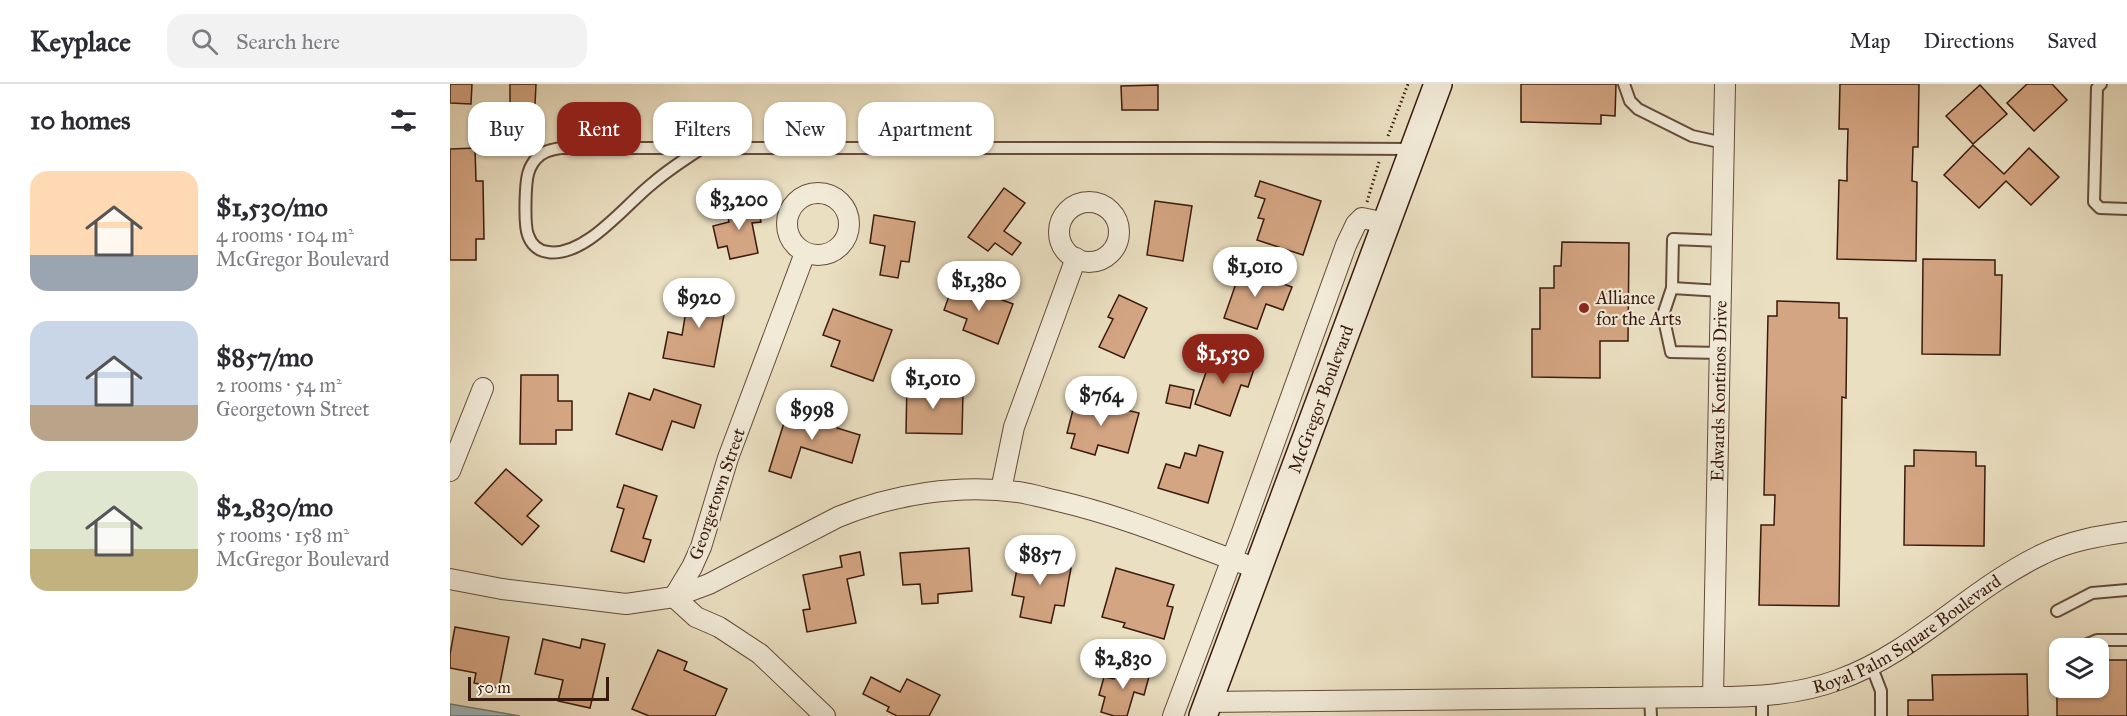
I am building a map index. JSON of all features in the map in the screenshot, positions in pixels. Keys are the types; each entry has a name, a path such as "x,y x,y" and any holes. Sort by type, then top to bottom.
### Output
{"main road":[{"name":"McGregor Boulevard","path":"1206,709 1438,84"}],"street":[{"name":"Edwards Kontinos Drive","path":"1713,697 1725,84"},
{"path":"1173,716 1346,245 1356,224 1362,218 1386,223"},
{"name":"Georgetown Street","path":"674,597 693,567 701,547 728,458 805,253"},
{"path":"1001,490 1014,427 1076,258"},
{"path":"450,471 483,388"},
{"name":"Georgetown Street","path":"450,579 502,589 626,604 674,597 709,584 838,517 861,508 884,501 931,493 978,489 1021,492 1090,508 1258,569"},
{"name":"Royal Palm Square Boulevard","path":"1206,709 1651,707 1713,697 1762,696 1813,688 1840,680 1891,654 2021,566 2045,553 2097,536 2127,532"},
{"path":"674,597 696,617 719,627 760,654 825,716"}],"lane":[{"path":"1624,84 1630,101 1638,109 1692,136 1724,143"},
{"path":"2101,84 2097,88 2094,202 2100,208 2127,209"},
{"path":"561,148 702,148 651,184 595,234 579,245 560,252 548,252 538,249 527,233 526,208 529,171 536,159 546,151 561,148"},
{"path":"752,148 1414,149"},
{"path":"1720,353 1671,352 1663,315 1672,288 1673,239 1722,241"},
{"path":"1672,288 1721,291"},
{"path":"2057,611 2092,593 2127,591"},
{"path":"2109,640 2127,640"},
{"path":"1871,665 1881,691 1881,716"},
{"path":"1762,696 1762,716"}],"water":[{"path":"450,704 520,716 450,716"}],"building":[{"path":"450,84 472,84 471,102 450,103"},
{"path":"510,84 536,84 535,102 510,102"},
{"path":"1521,84 1616,84 1615,116 1601,115 1601,124 1521,122"},
{"path":"1840,84 1919,84 1918,147 1913,147 1912,181 1917,182 1916,261 1837,259 1839,180 1847,181 1848,129 1839,129"},
{"path":"2027,84 2052,84 2067,100 2034,131 2007,103"},
{"path":"1158,85 1158,110 1122,110 1121,86"},
{"path":"1980,85 2007,114 1973,144 1946,116"},
{"path":"1973,145 2004,174 2029,148 2059,177 2031,205 2006,181 1979,208 1944,175"},
{"path":"468,148 468,156 475,156 476,181 483,181 484,239 476,239 476,260 450,260 450,149"},
{"path":"1260,181 1321,201 1303,255 1257,240 1264,219 1258,218 1265,199 1255,196"},
{"path":"1004,188 1025,203 1004,231 1021,243 1012,255 995,243 988,251 968,237"},
{"path":"756,201 761,222 752,223 758,253 730,259 727,246 718,248 713,226 729,222 726,208"},
{"path":"1155,201 1192,206 1183,261 1147,255"},
{"path":"874,215 915,222 909,262 901,261 898,278 880,275 885,246 870,243"},
{"name":"Alliance for the Arts","path":"1562,242 1629,243 1628,341 1600,341 1600,378 1532,377 1532,329 1540,329 1540,288 1554,288 1554,266 1561,266"},
{"path":"1923,259 1995,260 1995,275 2002,275 2000,355 1922,354"},
{"path":"1241,269 1292,287 1283,310 1266,304 1257,329 1224,318"},
{"path":"954,282 1013,304 998,344 963,330 967,319 944,310"},
{"path":"690,287 728,294 714,367 663,358 668,332 682,335"},
{"path":"1119,295 1147,308 1124,358 1099,347 1113,319 1108,317"},
{"path":"1777,301 1839,303 1839,318 1847,318 1846,398 1842,397 1839,606 1759,605 1761,525 1774,525 1775,495 1764,495 1768,316 1777,316"},
{"path":"833,309 892,330 873,381 831,366 840,341 823,335"},
{"path":"1212,355 1254,369 1248,387 1241,385 1230,416 1195,404"},
{"path":"521,375 558,375 558,401 572,401 572,430 556,430 556,444 520,444"},
{"path":"907,380 935,381 934,392 963,393 962,434 906,433"},
{"path":"1170,385 1194,390 1190,408 1166,403"},
{"path":"654,389 701,405 694,428 672,421 662,450 616,434 629,393 650,400"},
{"path":"1076,398 1139,413 1128,453 1098,445 1095,455 1071,448 1075,434 1067,433"},
{"path":"788,410 811,417 813,411 840,419 837,428 860,435 852,463 801,447 791,478 769,471"},
{"path":"1199,445 1223,452 1208,503 1158,488 1166,464 1180,468 1185,453 1196,456"},
{"path":"1914,450 1976,452 1976,466 1985,466 1984,546 1904,545 1905,466 1914,466"},
{"path":"506,469 542,500 527,516 539,526 522,545 475,503"},
{"path":"624,485 657,496 643,538 651,540 644,562 611,551 624,509 617,507"},
{"path":"969,548 972,591 938,594 938,603 922,604 920,584 903,585 900,553"},
{"path":"1021,548 1044,552 1042,562 1071,568 1064,606 1055,605 1051,623 1020,617 1024,597 1012,595"},
{"path":"860,552 864,575 847,579 856,623 807,632 803,610 810,609 803,575 842,567 840,556"},
{"path":"1116,568 1174,585 1167,606 1173,607 1164,639 1123,627 1125,623 1102,617"},
{"path":"455,627 509,637 499,688 474,683 476,673 450,668"},
{"path":"543,639 580,648 582,639 605,644 590,708 558,701 563,680 535,674"},
{"path":"658,650 687,662 684,670 727,689 715,716 649,716 632,709"},
{"path":"2109,660 2127,660 2127,716 2057,716 2057,698 2109,698"},
{"path":"1118,664 1150,673 1144,695 1134,692 1127,716 1114,716 1101,712 1105,697 1099,695 1104,677 1114,679"},
{"path":"2027,674 2028,716 1908,716 1908,700 1933,700 1932,675"},
{"path":"871,677 900,692 907,679 940,695 929,716 897,716 887,711 889,707 863,694"}],"place":[{"name":"Alliance for the Arts","path":"1584,308"}]}
